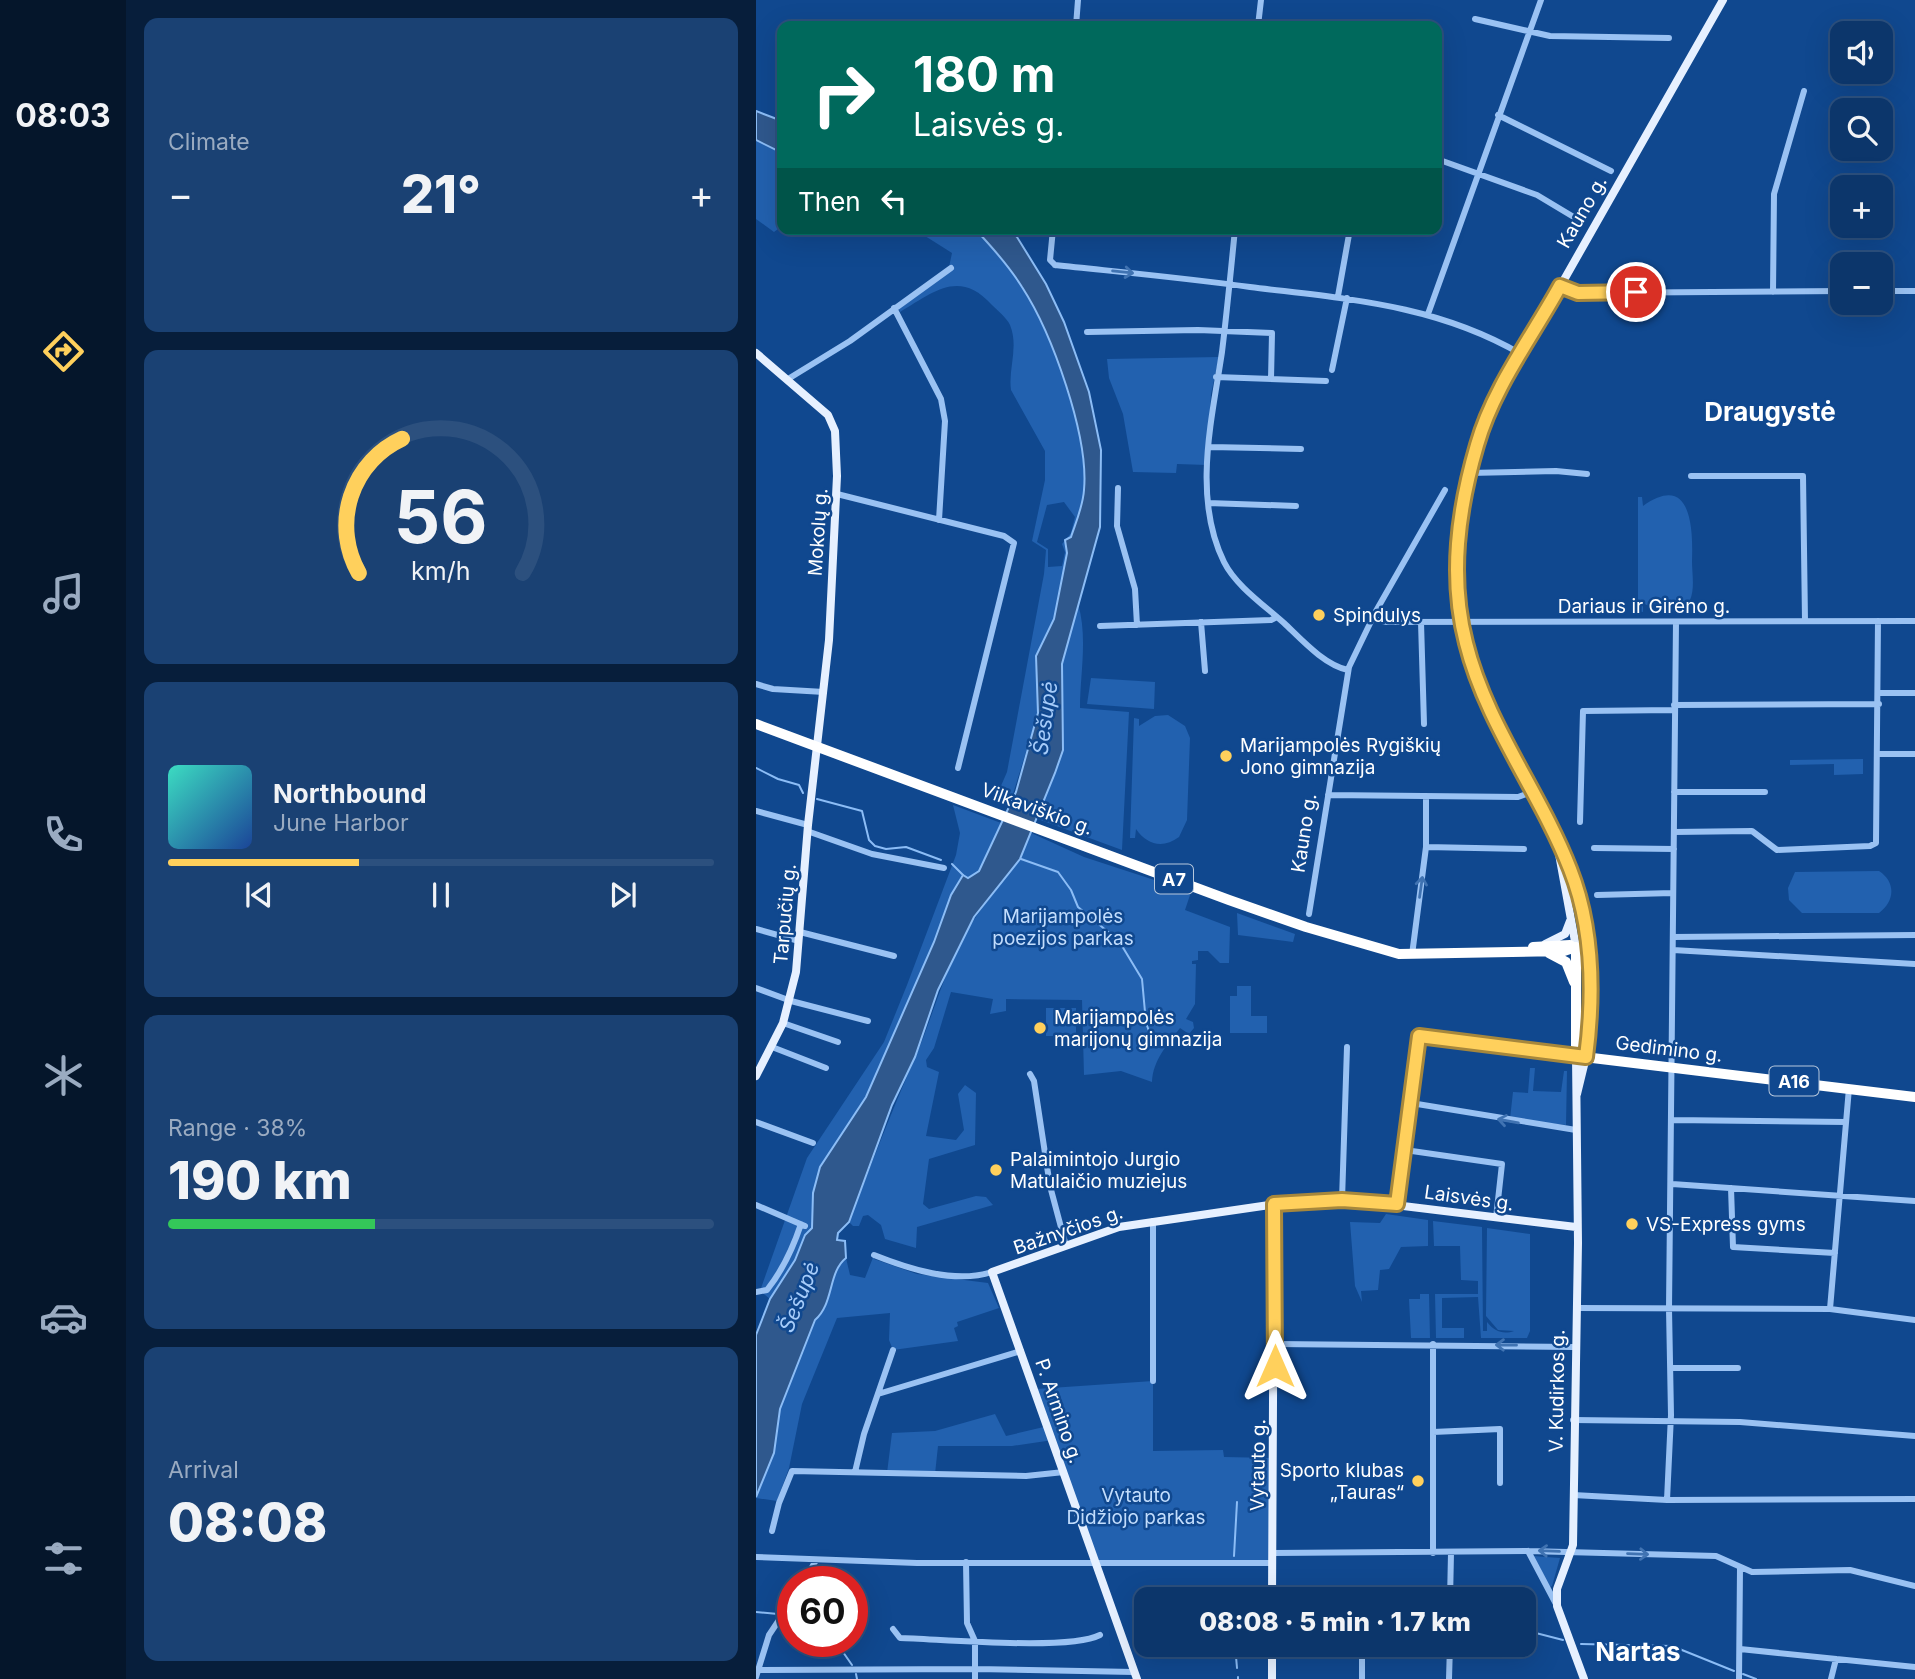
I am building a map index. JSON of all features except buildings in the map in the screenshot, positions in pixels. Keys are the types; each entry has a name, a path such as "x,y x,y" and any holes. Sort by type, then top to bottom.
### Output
{"highway":[{"name":"Vilkaviškio g.","path":"756,724 1306,927 1399,954 1412,955"},
{"path":"1543,948 1576,947"},
{"path":"1576,947 1585,959 1588,972"},
{"path":"1576,947 1581,1056"},
{"name":"A7","path":"1412,955 1543,948"},
{"path":"1543,948 1566,962 1578,999"},
{"name":"V. Kudirkos g.","path":"1581,1056 1588,972"},
{"name":"Gedimino g.","path":"1581,1056 1915,1097"}],"main road":[{"name":"Kauno g.","path":"1477,444 1486,417 1722,0"},
{"name":"Mokolų g.","path":"756,353 823,408 832,423 837,494 824,692 817,747"},
{"name":"V. Kudirkos g.","path":"1477,444 1457,537 1457,591 1462,622 1469,655 1482,692 1574,881 1587,932 1588,972"},
{"name":"Tarpučių g.","path":"756,1076 783,1023 790,1001 817,747"},
{"name":"V. Kudirkos g.","path":"1557,845 1576,947"},
{"path":"1543,948 1565,934 1571,918"},
{"path":"1576,947 1587,932"},
{"name":"V. Kudirkos g.","path":"1581,1056 1576,1097 1577,1308 1574,1347 1573,1495 1570,1552 1557,1589 1557,1606 1584,1679"},
{"name":"Laisvės g.","path":"1274,1204 1342,1200 1397,1204 1559,1227 1576,1227"},
{"name":"Bažnyčios g.","path":"992,1272 1119,1227 1274,1204"},
{"name":"Vytauto g.","path":"1272,1587 1274,1204"},
{"path":"1559,1227 1577,1239"},
{"name":"P. Armino g.","path":"992,1272 1136,1676"},
{"path":"1272,1657 1272,1679"}],"street":[{"path":"1076,21 1078,0"},
{"path":"1259,21 1261,0"},
{"path":"1428,314 1541,0"},
{"path":"1475,19 1528,33 1582,38 1669,38"},
{"path":"1773,292 1774,194 1804,91"},
{"path":"1499,115 1611,171"},
{"path":"1442,161 1536,195 1582,222"},
{"path":"1053,235 1050,260 1056,268 1230,283 1338,296 1428,314 1480,331 1521,354"},
{"path":"1235,235 1216,377 1209,464 1209,516 1226,565 1277,617 1319,653 1348,670"},
{"path":"1338,296 1349,235"},
{"path":"788,379 951,268"},
{"path":"1560,286 1578,293 1830,292"},
{"path":"1893,291 1915,291"},
{"path":"1332,370 1347,298"},
{"path":"894,308 941,399 946,421 939,520"},
{"path":"1087,332 1272,333 1271,379"},
{"path":"1216,377 1326,382"},
{"path":"1210,447 1301,449"},
{"path":"1469,474 1556,471 1587,474"},
{"path":"1691,476 1803,476 1805,621"},
{"path":"1118,488 1117,526 1135,589 1137,625"},
{"name":"Kauno g.","path":"1309,914 1348,670 1373,619 1445,490"},
{"path":"837,494 1004,536 1014,543 958,768"},
{"path":"1208,503 1296,506"},
{"path":"1100,626 1270,620 1277,617"},
{"name":"Dariaus ir Girėno g.","path":"1373,619 1384,622 1915,621"},
{"path":"1674,832 1752,831 1777,850 1870,846 1876,843 1878,621"},
{"path":"1201,622 1205,671"},
{"path":"1421,622 1424,724"},
{"path":"1667,1500 1671,1368 1669,1309 1676,622"},
{"path":"756,684 773,689 824,692"},
{"path":"1879,693 1915,693"},
{"path":"1580,822 1584,710 1879,704"},
{"path":"1878,754 1915,754"},
{"path":"1328,795 1518,797 1532,792"},
{"path":"1674,792 1765,792"},
{"path":"1412,955 1426,847 1426,796"},
{"path":"756,811 872,854 944,868"},
{"path":"1426,847 1524,849"},
{"path":"1594,848 1674,849"},
{"path":"1597,895 1673,893"},
{"path":"756,929 894,957"},
{"path":"1673,937 1915,935"},
{"path":"1673,950 1915,964"},
{"path":"756,988 790,1001 868,1021"},
{"path":"783,1023 838,1042"},
{"name":"Gedimino g.","path":"1411,1103 1419,1036 1581,1056"},
{"path":"772,1047 826,1068"},
{"path":"1342,1200 1348,1047"},
{"path":"1030,1074 1034,1081 1050,1186 1066,1246"},
{"path":"1829,1309 1849,1088"},
{"path":"1397,1204 1411,1103 1576,1130"},
{"path":"1672,1120 1846,1122"},
{"path":"756,1122 813,1143"},
{"path":"1405,1150 1503,1164 1496,1218"},
{"path":"1672,1184 1915,1201"},
{"path":"1731,1188 1733,1247 1835,1253"},
{"path":"756,1205 803,1225 776,1279 767,1290 756,1292"},
{"path":"1153,1221 1153,1381"},
{"name":"Bažnyčios g.","path":"874,1255 915,1269 973,1276 992,1272"},
{"path":"1577,1308 1829,1309 1915,1320"},
{"path":"1275,1344 1574,1347"},
{"path":"1433,1344 1433,1553"},
{"path":"855,1472 893,1350"},
{"path":"878,1394 1021,1351"},
{"path":"1671,1368 1738,1368"},
{"path":"1573,1420 1806,1425 1915,1436"},
{"path":"1433,1432 1500,1430 1500,1483"},
{"path":"772,1531 779,1503 792,1471 1026,1476 1064,1472"},
{"path":"1573,1495 1667,1500 1915,1499"},
{"path":"1273,1553 1528,1551 1716,1556 1740,1569 1752,1572 1850,1570 1915,1586"},
{"path":"1528,1551 1557,1606"},
{"path":"1450,1587 1451,1553"},
{"path":"756,1557 1096,1564 1273,1563"},
{"path":"813,1566 816,1560"},
{"path":"966,1562 967,1623 975,1640 975,1679"},
{"path":"1740,1569 1740,1679"},
{"path":"1547,1590 1557,1589"},
{"path":"777,1623 769,1635 758,1674 976,1669 1136,1676"},
{"path":"893,1629 900,1638 1082,1642 1100,1635"},
{"path":"1740,1649 1915,1667"},
{"path":"1362,1657 1362,1679"},
{"path":"1449,1679 1450,1657"},
{"path":"1830,1679 1836,1659"}],"green space":[{"path":"756,140 777,150 777,230 774,232 756,219"},
{"path":"924,235 980,235 1018,279 1034,307 1056,358 1075,415 1084,468 1083,497 1071,537 1065,540 1067,553 1054,619 1036,656 1038,713 1009,807 994,802 1007,772 1044,574 1046,550 1032,541 1045,480 1045,451 1011,390 1013,333 1009,322 999,312 980,294 957,286 924,297 900,312 898,307 948,272 952,253","holes":["1064,502 1075,517 1071,533 1062,544 1065,552 1062,566 1048,567 1048,549 1037,542 1047,505"]},
{"path":"1219,357 1211,394 1207,465 1177,464 1176,473 1133,472 1123,414 1109,378 1107,359"},
{"path":"1671,495 1680,500 1686,509 1692,534 1693,586 1689,602 1679,611 1660,612 1643,603 1643,612 1638,611 1638,497 1642,497 1643,506 1659,497"},
{"path":"1078,604 1083,629 1080,708 1129,712 1122,850 1035,818 1063,750 1062,664"},
{"path":"1091,678 1155,682 1154,709 1087,704"},
{"path":"1168,715 1185,726 1190,738 1187,820 1179,837 1167,843 1156,844 1145,839 1136,829 1135,838 1130,838 1134,718 1139,719 1139,726 1155,716"},
{"path":"1863,759 1863,774 1834,775 1834,764 1790,765 1790,760"},
{"path":"953,805 1001,823 979,871 968,879 963,875 951,895 934,942 866,1097 820,1167 812,1228 805,1235 795,1260 770,1299 760,1291 807,1158 884,1042 956,855 960,833"},
{"name":"Marijampolės poezijos parkas","path":"1029,832 1084,857 1191,892 1185,910 1230,927 1229,963 1220,963 1208,951 1198,951 1198,960 1192,961 1192,964 1196,964 1195,1004 1186,1019 1193,1022 1194,1028 1189,1034 1180,1028 1158,1060 1152,1082 1121,1071 1084,1075 1082,1000 1006,999 1006,1011 990,1014 993,999 951,992 934,1048 926,1060 927,1067 939,1072 926,1136 956,1140 964,1130 958,1094 965,1085 976,1093 975,1145 929,1159 923,1204 929,1209 976,1196 986,1197 993,1205 917,1227 916,1248 885,1239 881,1225 868,1215 863,1216 859,1226 853,1226 849,1222 953,958 977,915 1015,863"},
{"path":"1879,871 1885,875 1891,886 1891,897 1879,913 1802,913 1789,900 1788,888 1795,872"},
{"path":"1237,913 1295,934 1293,942 1238,935"},
{"path":"1237,986 1251,986 1251,1016 1267,1016 1267,1033 1230,1033 1230,996 1237,996"},
{"path":"1046,1008 1076,1008 1076,1036 1046,1036"},
{"path":"1530,1068 1535,1068 1533,1091 1561,1092 1564,1071 1567,1071 1566,1125 1510,1119 1513,1092 1528,1093"},
{"path":"1386,1214 1428,1220 1428,1246 1401,1247 1389,1269 1380,1270 1378,1290 1361,1291 1362,1302 1355,1286 1350,1222 1380,1223"},
{"path":"1433,1221 1482,1227 1483,1331 1487,1331 1487,1322 1499,1331 1514,1331 1498,1330 1486,1316 1487,1228 1530,1234 1530,1331 1527,1338 1481,1338 1478,1297 1442,1298 1442,1328 1464,1328 1464,1338 1436,1338 1435,1294 1478,1294 1478,1281 1461,1280 1460,1246 1434,1246"},
{"path":"874,1255 874,1259 917,1274 988,1283 999,1308 957,1322 958,1326 954,1328 958,1341 893,1350 889,1340 890,1313 837,1318 802,1404 789,1468 777,1501 756,1498 774,1453 780,1409 815,1320 825,1305 837,1269 846,1258 850,1275 865,1278"},
{"path":"1420,1294 1429,1294 1430,1338 1411,1338 1409,1299 1420,1299"},
{"name":"Vytauto Didžiojo parkas","path":"1153,1381 1153,1451 1223,1450 1224,1457 1274,1458 1273,1563 1096,1564 1053,1440 1012,1446 938,1446 935,1474 887,1473 892,1433 935,1431 995,1414 1006,1436 1048,1426 1036,1389"},
{"path":"1533,1556 1560,1558 1552,1586 1550,1587"}],"water":[{"path":"756,111 777,119 777,150 756,140"},
{"name":"Šešupė","path":"980,235 1015,235 1046,284 1064,322 1089,392 1101,450 1100,527 1062,664 1063,750 1020,859 974,917 938,990 915,1057 892,1105 849,1222 838,1233 837,1240 845,1241 846,1258 836,1271 825,1306 815,1320 780,1409 774,1453 756,1497 756,1335 770,1299 795,1260 805,1235 812,1228 813,1193 820,1167 866,1097 934,942 951,895 963,875 968,878 979,871 1016,792 1038,713 1036,656 1054,619 1067,553 1065,540 1071,537 1083,496 1081,442 1056,357 1022,287"}],"waterway":[{"path":"756,768 778,779 799,785 803,793"},
{"path":"817,799 862,811 869,840 875,846 886,849 906,847 941,860"},
{"path":"1021,859 1058,872 1071,890 1078,907 1119,941 1142,979 1149,1031 1161,1041"},
{"path":"952,864 963,875"},
{"path":"1234,1556 1237,1502"},
{"path":"756,1612 777,1614"},
{"path":"1536,1633 1563,1640"},
{"path":"1581,1644 1672,1646 1734,1671"},
{"path":"846,1657 852,1665"},
{"path":"1236,1657 1237,1668"},
{"path":"856,1674 857,1679"},
{"path":"1743,1674 1756,1679"}],"place":[{"name":"Spindulys","path":"1319,615"},
{"name":"Marijampolės Rygiškių Jono gimnazija","path":"1226,756"},
{"name":"Marijampolės marijonų gimnazija","path":"1040,1028"},
{"name":"Palaimintojo Jurgio Matulaičio muziejus","path":"996,1170"},
{"name":"VS-Express gyms","path":"1632,1224"},
{"name":"Sporto klubas „Tauras“","path":"1418,1481"}],"district":[{"name":"Draugystė","path":"1770,411"},
{"name":"Nartas","path":"1638,1651"}],"route":[{"path":"1275,1366 1274,1204 1342,1200 1397,1204 1419,1036 1586,1057 1590,959 1580,900 1569,866 1491,713 1472,665 1459,609 1457,537 1469,474 1486,417 1560,286 1578,293 1636,292"}]}
